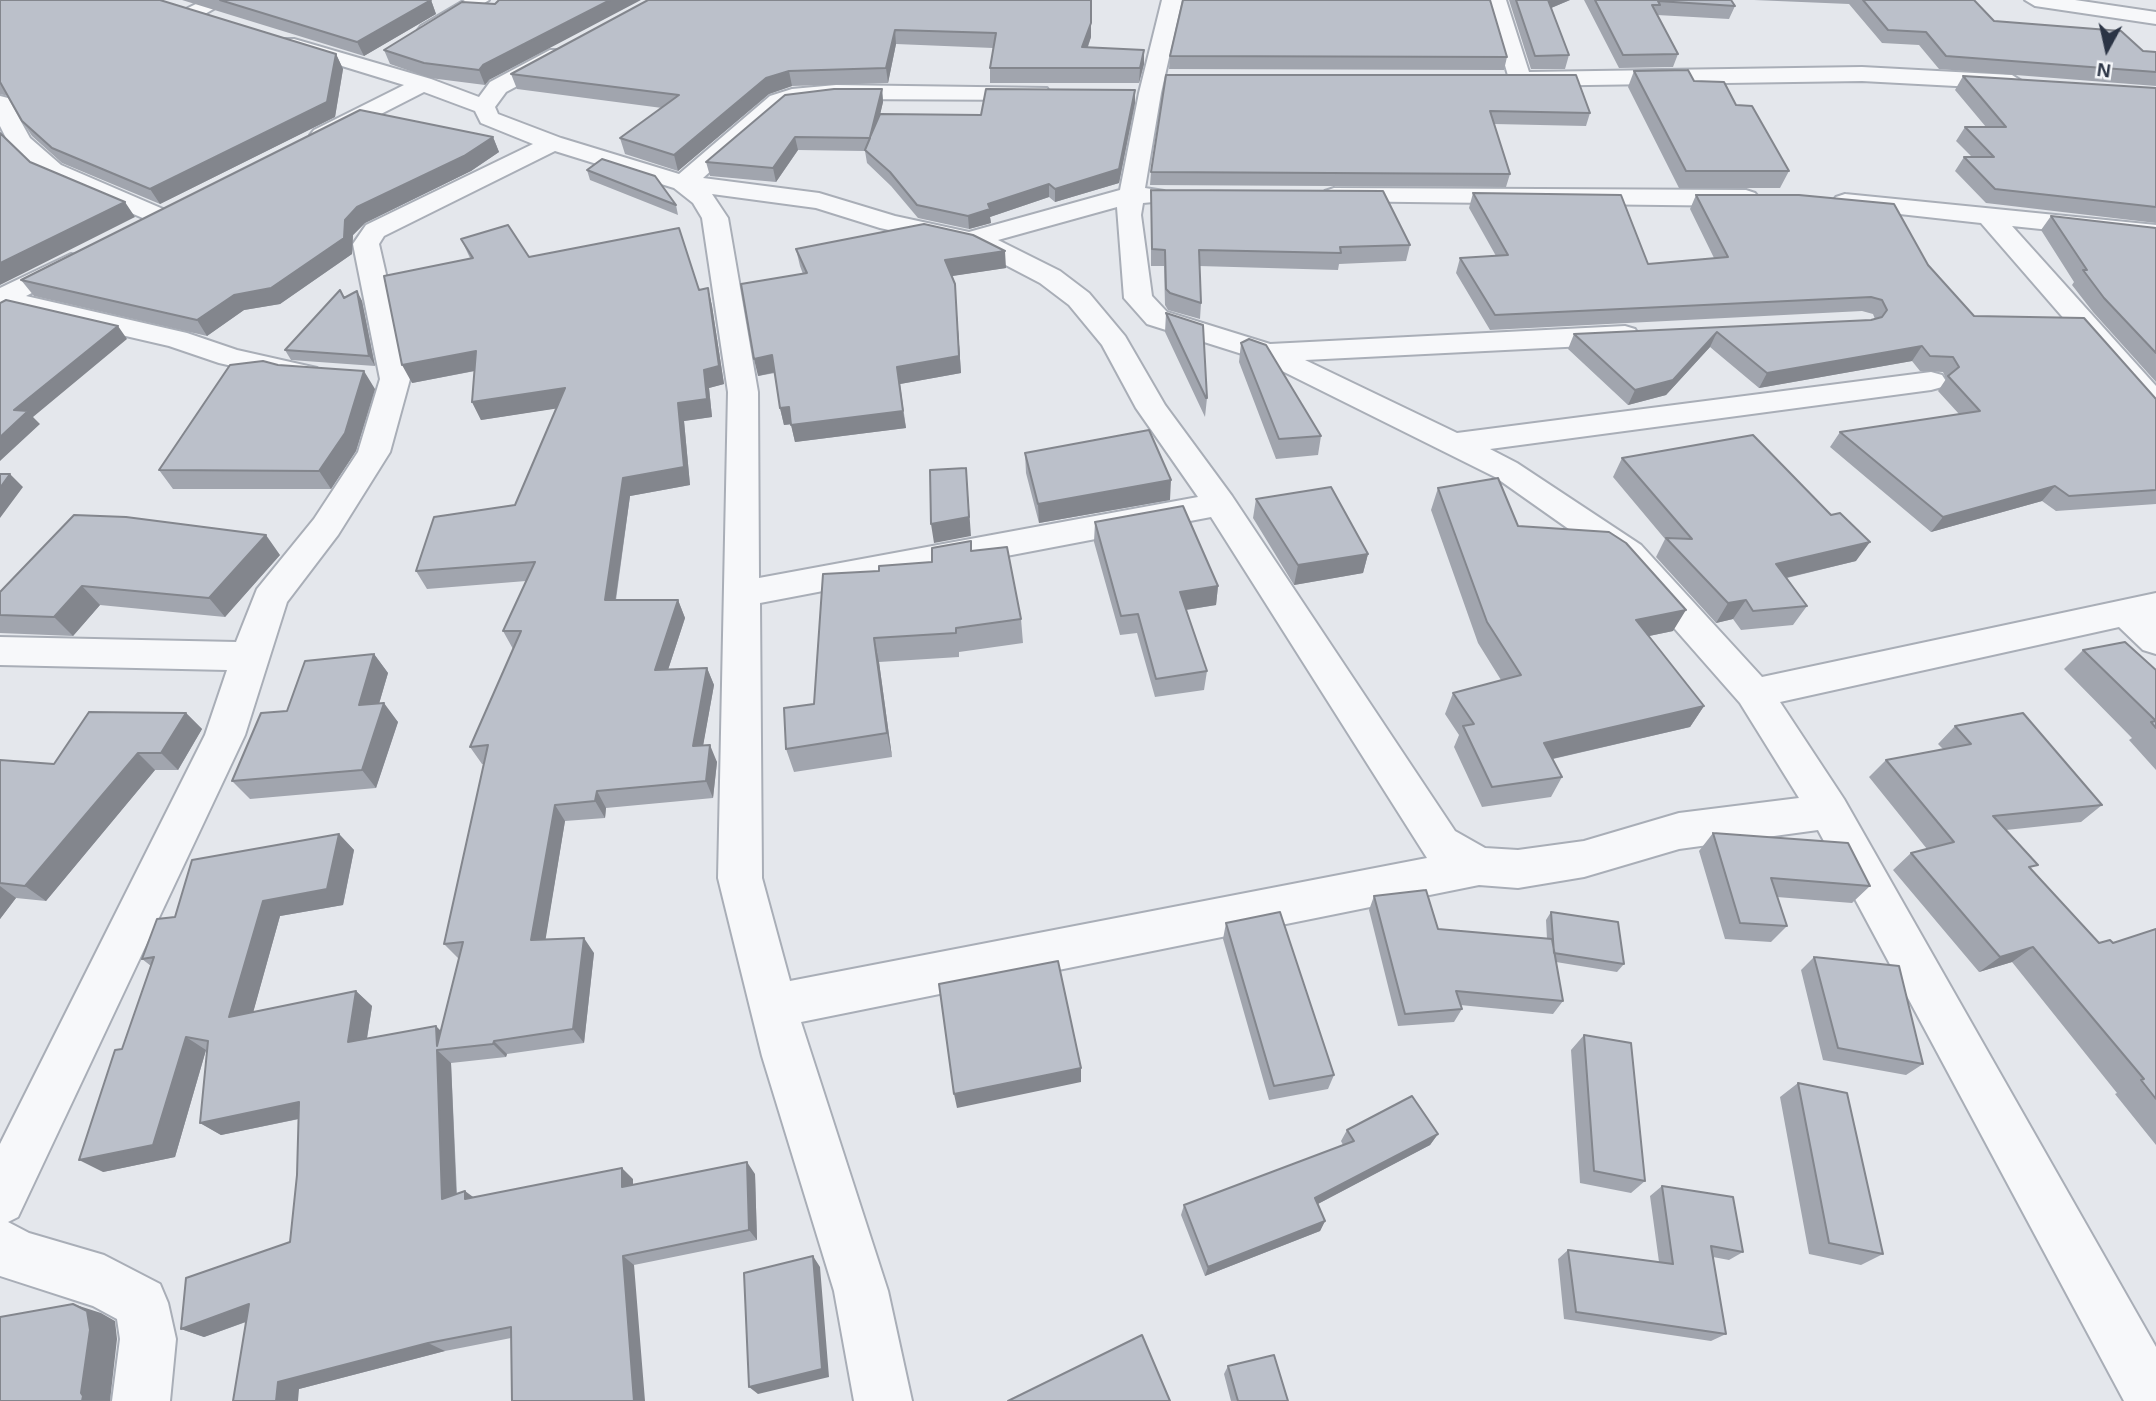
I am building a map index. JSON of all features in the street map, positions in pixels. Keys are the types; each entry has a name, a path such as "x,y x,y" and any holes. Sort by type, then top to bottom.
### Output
{"street":[{"path":"411,40 479,0"},
{"path":"1172,0 1151,86 1130,195 1128,215 1138,298 1157,318 1268,354 1506,470 1629,554 1755,693 1829,811 2155,1401"},
{"path":"1496,0 1520,79"},
{"path":"2035,0 2153,19"},
{"path":"2126,0 2153,19"},
{"path":"166,5 191,14 218,11"},
{"path":"266,37 423,84 484,107 489,118 500,124 683,183 819,201 889,223 970,240 1015,258 1050,277 1079,299 1115,342 1151,408 1220,504 1440,844 1479,866"},
{"path":"484,107 498,87 593,37"},
{"path":"366,67 389,54"},
{"path":"1494,79 1862,74 2040,84"},
{"path":"298,147 423,84"},
{"path":"683,183 751,122 778,101 792,96 836,92 1068,93"},
{"path":"0,103 20,142 52,170 161,217"},
{"path":"0,1199 225,735 270,597 326,527 374,453 382,378 366,244 375,231 553,143"},
{"path":"683,183 702,198 715,218 743,392 740,878 773,1006 861,1291 883,1401"},
{"path":"970,240 1130,195 1184,196"},
{"path":"1304,196 1768,199"},
{"path":"1822,200 1987,214 2156,233"},
{"path":"138,229 186,204"},
{"path":"1987,214 2156,405"},
{"path":"0,299 90,253"},
{"path":"0,299 177,339 290,372 333,376"},
{"path":"1268,354 1655,333"},
{"path":"1452,444 1931,381"},
{"path":"742,594 1220,504"},
{"path":"1755,693 2140,609 2156,640"},
{"path":"0,651 250,656"},
{"path":"773,1006 1164,931 1479,866 1518,869 1571,861 1634,846 1679,831 1829,811"},
{"path":"0,1245 18,1256 104,1282 141,1303 148,1339 141,1401"}],"building":[{"path":"0,0 160,0 336,54 327,102 150,189 52,148 22,121 0,82"},
{"path":"220,0 431,0 357,42"},
{"path":"499,0 610,0 483,65 479,70 424,63 384,50 462,2 495,4"},
{"path":"648,0 1091,0 1091,23 1082,47 1144,50 1140,68 990,68 996,33 895,30 886,68 789,71 766,78 674,155 620,138 679,95 511,74"},
{"path":"1183,0 1490,0 1507,57 1170,56"},
{"path":"1516,0 1548,0 1569,55 1535,56"},
{"path":"1595,0 1731,0 1735,6 1658,1 1660,5 1652,5 1678,54 1623,55"},
{"path":"1863,0 1974,0 1994,21 2121,31 2143,51 2156,52 2156,72 1946,56 1926,32 1888,30"},
{"path":"1688,70 1694,81 1724,82 1736,105 1752,106 1789,171 1686,171 1634,71"},
{"path":"1166,75 1576,75 1590,113 1490,111 1510,174 1151,172"},
{"path":"1963,76 2156,88 2156,207 1995,189 1964,157 1994,157 1965,127 2006,127"},
{"path":"834,89 882,89 870,137 880,114 981,115 986,89 1135,90 1119,169 1055,189 1049,184 988,204 990,209 968,216 917,205 890,172 865,150 870,138 795,137 773,168 706,162 785,95"},
{"path":"360,110 493,137 464,156 357,207 345,220 344,238 271,288 234,295 197,320 21,280"},
{"path":"0,133 30,162 125,202 0,263"},
{"path":"602,159 655,176 676,205 587,170"},
{"path":"1151,190 1383,191 1410,245 1340,247 1341,253 1199,250 1201,303 1170,293 1166,289 1165,250 1152,249"},
{"path":"1473,193 1621,195 1648,264 1728,257 1696,195 1799,195 1894,204 1928,265 1974,316 2084,318 2156,399 2156,490 2069,496 2055,486 1943,517 1840,432 1980,411 1948,376 1959,367 1953,357 1930,356 1922,346 1767,373 1717,332 1673,380 1635,390 1574,334 1871,320 1882,317 1887,310 1882,300 1871,297 1495,315 1460,258 1508,255"},
{"path":"2051,216 2156,228 2156,353 2104,298 2083,270 2087,270"},
{"path":"924,224 973,235 1005,251 945,260 955,284 959,356 897,367 903,411 791,425 789,407 780,408 772,355 754,359 741,284 807,273 796,249"},
{"path":"508,225 529,257 679,228 699,290 708,288 719,366 704,370 707,399 678,403 684,467 623,478 605,600 678,600 655,670 707,668 693,746 710,745 706,781 597,791 595,801 555,805 531,940 584,938 573,1029 494,1041 493,1044 437,1050 442,1199 465,1191 465,1199 622,1168 622,1187 747,1162 749,1230 623,1256 634,1401 512,1401 511,1327 428,1343 278,1382 276,1401 233,1401 249,1304 181,1329 186,1278 290,1242 297,1175 299,1102 200,1123 208,1041 186,1037 153,1145 79,1160 115,1050 122,1049 154,957 142,959 157,919 175,917 192,860 339,834 327,889 263,901 229,1017 356,991 348,1042 436,1026 437,1046 463,942 444,944 488,745 470,747 521,631 503,631 535,562 416,571 434,517 515,505 565,388 472,402 476,351 402,365 384,276 473,258 461,239"},
{"path":"340,290 344,298 357,291 369,356 285,350"},
{"path":"6,300 118,326 14,410 28,411 0,437 0,303"},
{"path":"1166,313 1203,325 1207,398 1206,398"},
{"path":"1249,339 1266,345 1321,436 1279,439 1241,343"},
{"path":"263,361 278,365 364,371 345,433 319,471 159,470 230,365"},
{"path":"1149,430 1171,480 1038,504 1025,453"},
{"path":"1753,435 1831,515 1840,513 1870,542 1776,564 1807,606 1753,611 1746,600 1728,603 1666,538 1692,539 1622,458"},
{"path":"966,468 969,517 931,524 930,470"},
{"path":"0,474 10,474 0,488"},
{"path":"1498,478 1518,526 1609,532 1626,543 1686,610 1636,620 1704,706 1544,743 1562,777 1492,787 1463,726 1474,724 1453,693 1521,675 1487,622 1438,488"},
{"path":"1331,487 1368,554 1298,565 1256,499"},
{"path":"1183,506 1218,586 1180,592 1207,671 1156,679 1138,614 1121,616 1095,522"},
{"path":"74,515 126,517 266,535 209,598 82,586 54,617 0,615 0,592"},
{"path":"971,541 971,551 1007,547 1021,619 956,628 956,633 874,638 887,733 786,749 784,708 814,704 823,574 879,571 879,566 932,562 932,548"},
{"path":"2125,642 2156,670 2156,721 2083,650"},
{"path":"374,654 359,705 384,703 362,770 232,781 261,713 287,711 305,661"},
{"path":"89,712 186,713 161,753 138,753 25,886 0,883 0,760 54,764"},
{"path":"2023,713 2102,805 1993,816 2038,865 2029,867 2099,943 2110,940 2113,943 2156,929 2156,1099 2141,1080 2144,1079 2033,947 2000,957 1911,853 1954,842 1886,760 1971,744 1955,726"},
{"path":"1713,833 1848,843 1870,886 1771,878 1787,926 1740,923"},
{"path":"1426,890 1438,929 1552,939 1563,1001 1456,991 1462,1009 1405,1014 1374,896"},
{"path":"1280,912 1334,1075 1274,1086 1226,923"},
{"path":"1551,912 1618,922 1624,964 1554,953"},
{"path":"1814,957 1899,966 1923,1064 1838,1048"},
{"path":"1058,961 1081,1068 954,1094 939,984"},
{"path":"1584,1035 1631,1043 1645,1181 1594,1171"},
{"path":"1798,1083 1847,1093 1883,1254 1829,1243"},
{"path":"1412,1096 1438,1134 1315,1198 1325,1221 1208,1267 1184,1205 1354,1141 1347,1130"},
{"path":"1662,1186 1733,1197 1743,1252 1711,1246 1726,1334 1576,1312 1568,1250 1673,1264"},
{"path":"813,1256 822,1369 749,1387 744,1273"},
{"path":"73,1304 87,1311 90,1330 82,1401 0,1401 0,1317"},
{"path":"1142,1335 1170,1401 1008,1401"},
{"path":"1274,1355 1288,1401 1238,1401 1228,1366"}]}
